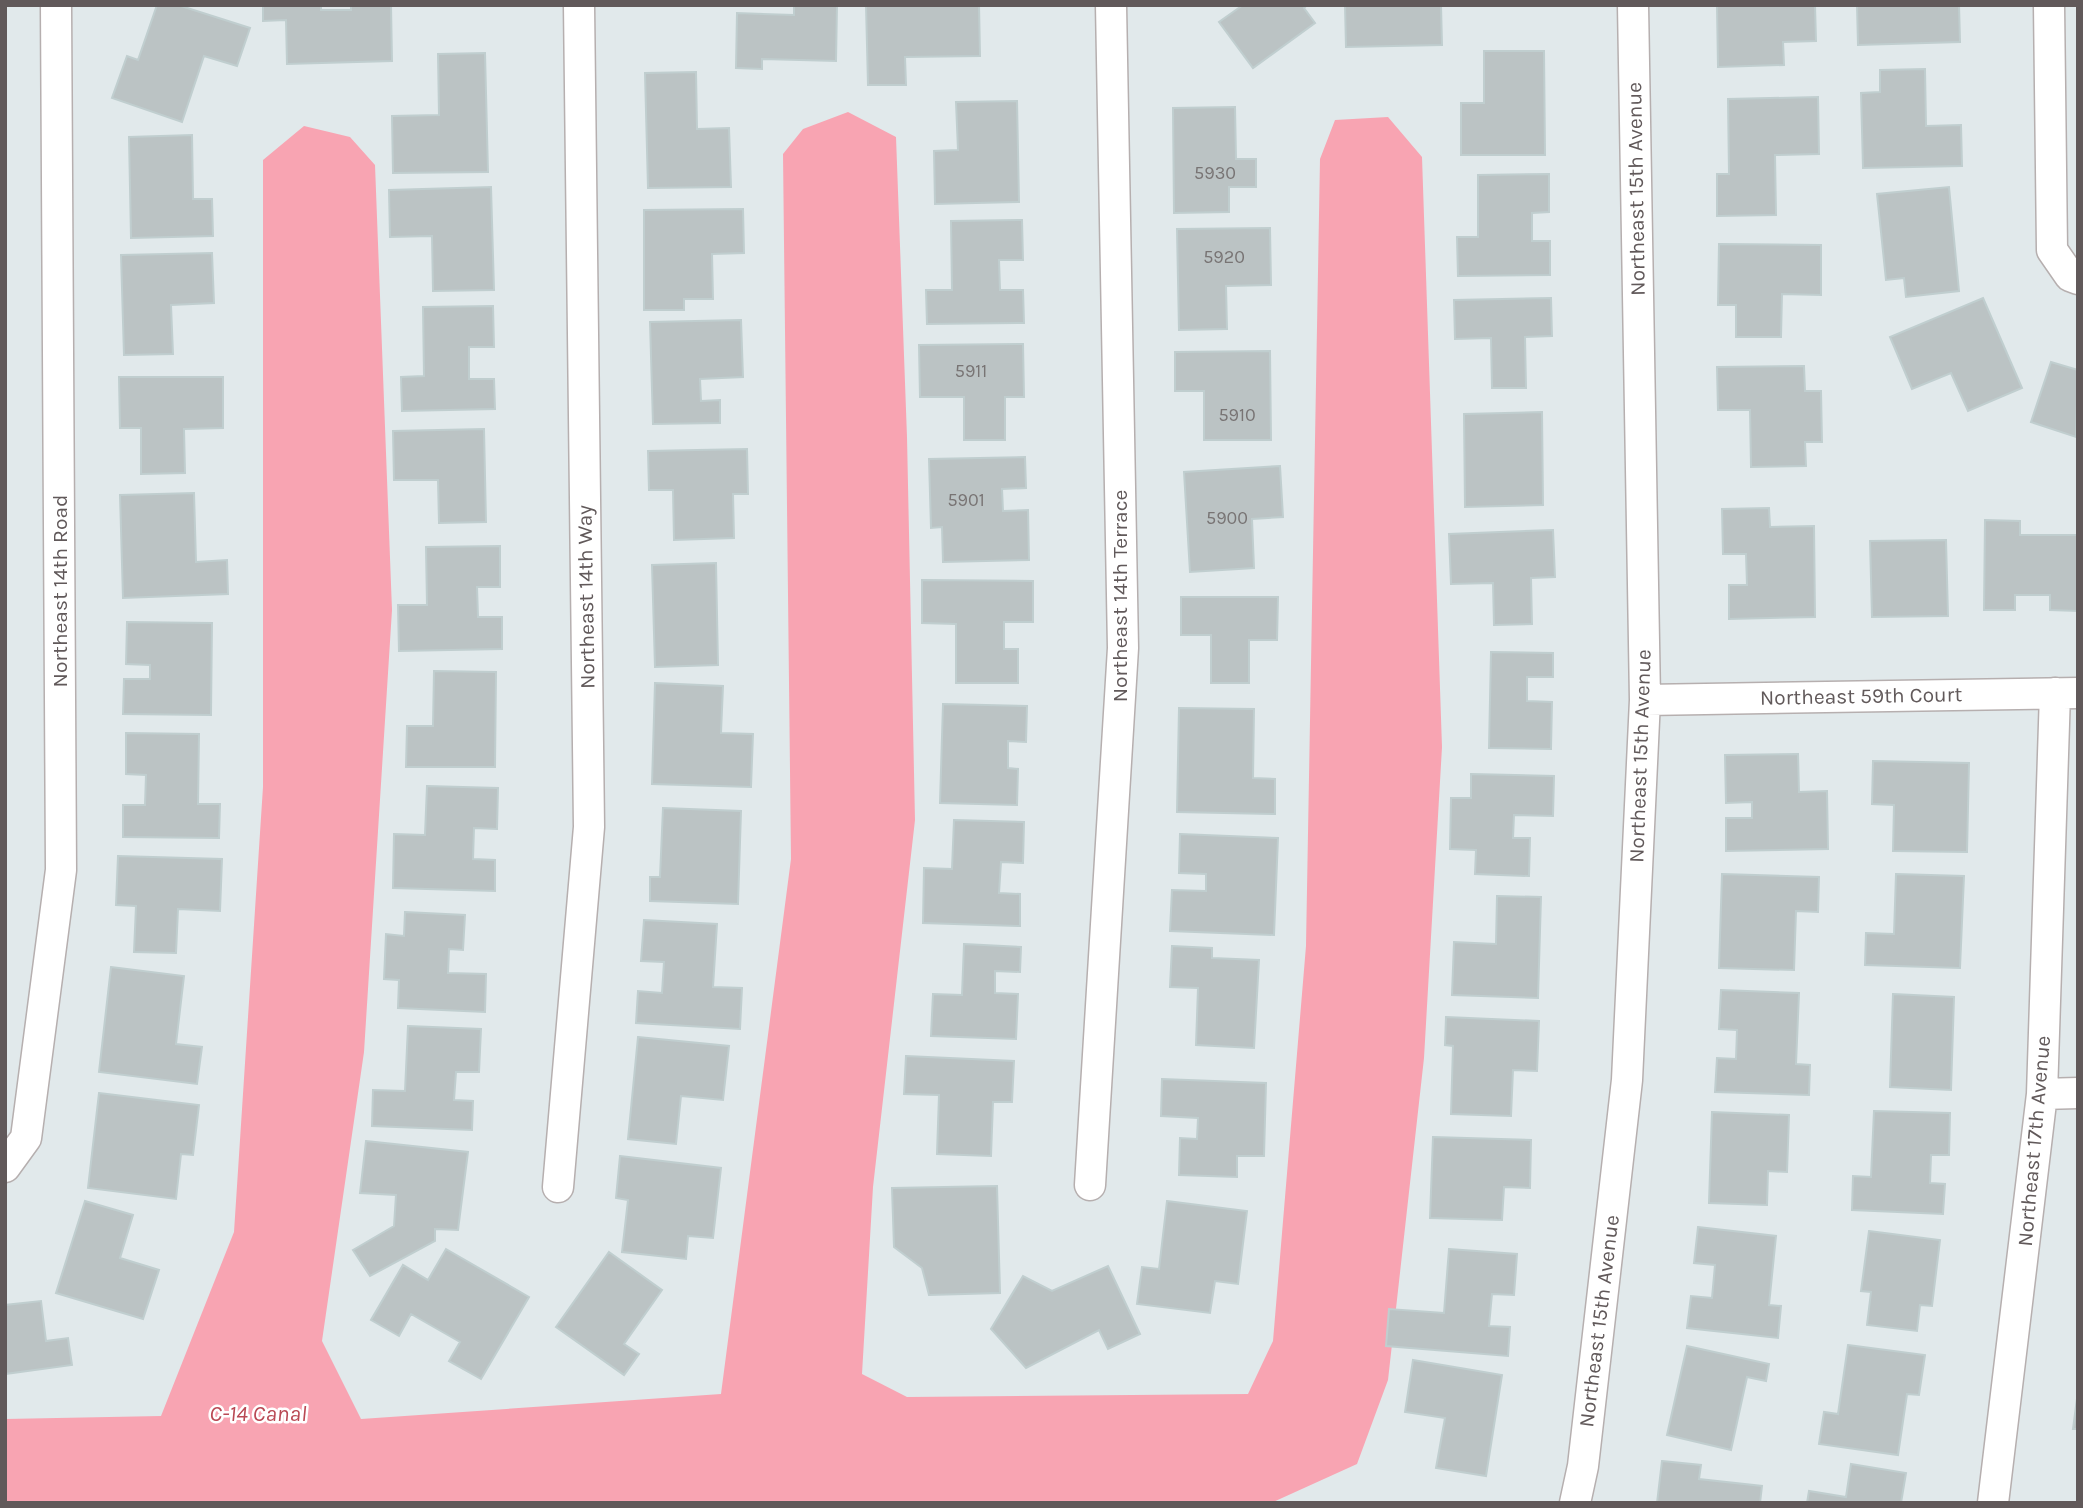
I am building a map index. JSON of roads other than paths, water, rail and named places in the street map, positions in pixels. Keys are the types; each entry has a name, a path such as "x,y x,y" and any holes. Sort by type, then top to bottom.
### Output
{"street":[{"name":"Northeast 14th Road","path":"5,1167 26,1138 61,870 56,5"},
{"name":"Northeast 14th Way","path":"558,1187 589,827 579,5"},
{"name":"Northeast 14th Terrace","path":"1090,1185 1123,648 1111,5"},
{"name":"Northeast 15th Avenue","path":"1575,1503 1583,1466 1627,1080 1645,700 1633,5"},
{"path":"2049,5 2052,250 2074,277"},
{"name":"Northeast 59th Court","path":"1645,700 2067,693"},
{"name":"Northeast 17th Avenue","path":"1993,1503 2042,1094 2067,693"},
{"path":"2042,1094 2078,1093"}],"water":[{"name":"C-14 Canal","path":"848,112 896,137 907,437 915,820 873,1187 862,1374 907,1397 1248,1394 1273,1341 1306,946 1320,159 1335,120 1388,117 1422,157 1442,747 1424,1058 1388,1380 1357,1464 1271,1503 5,1503 5,1419 161,1416 234,1232 263,787 263,160 304,126 350,137 375,165 392,610 364,1052 322,1341 361,1419 721,1394 791,859 783,154 803,129"}]}
